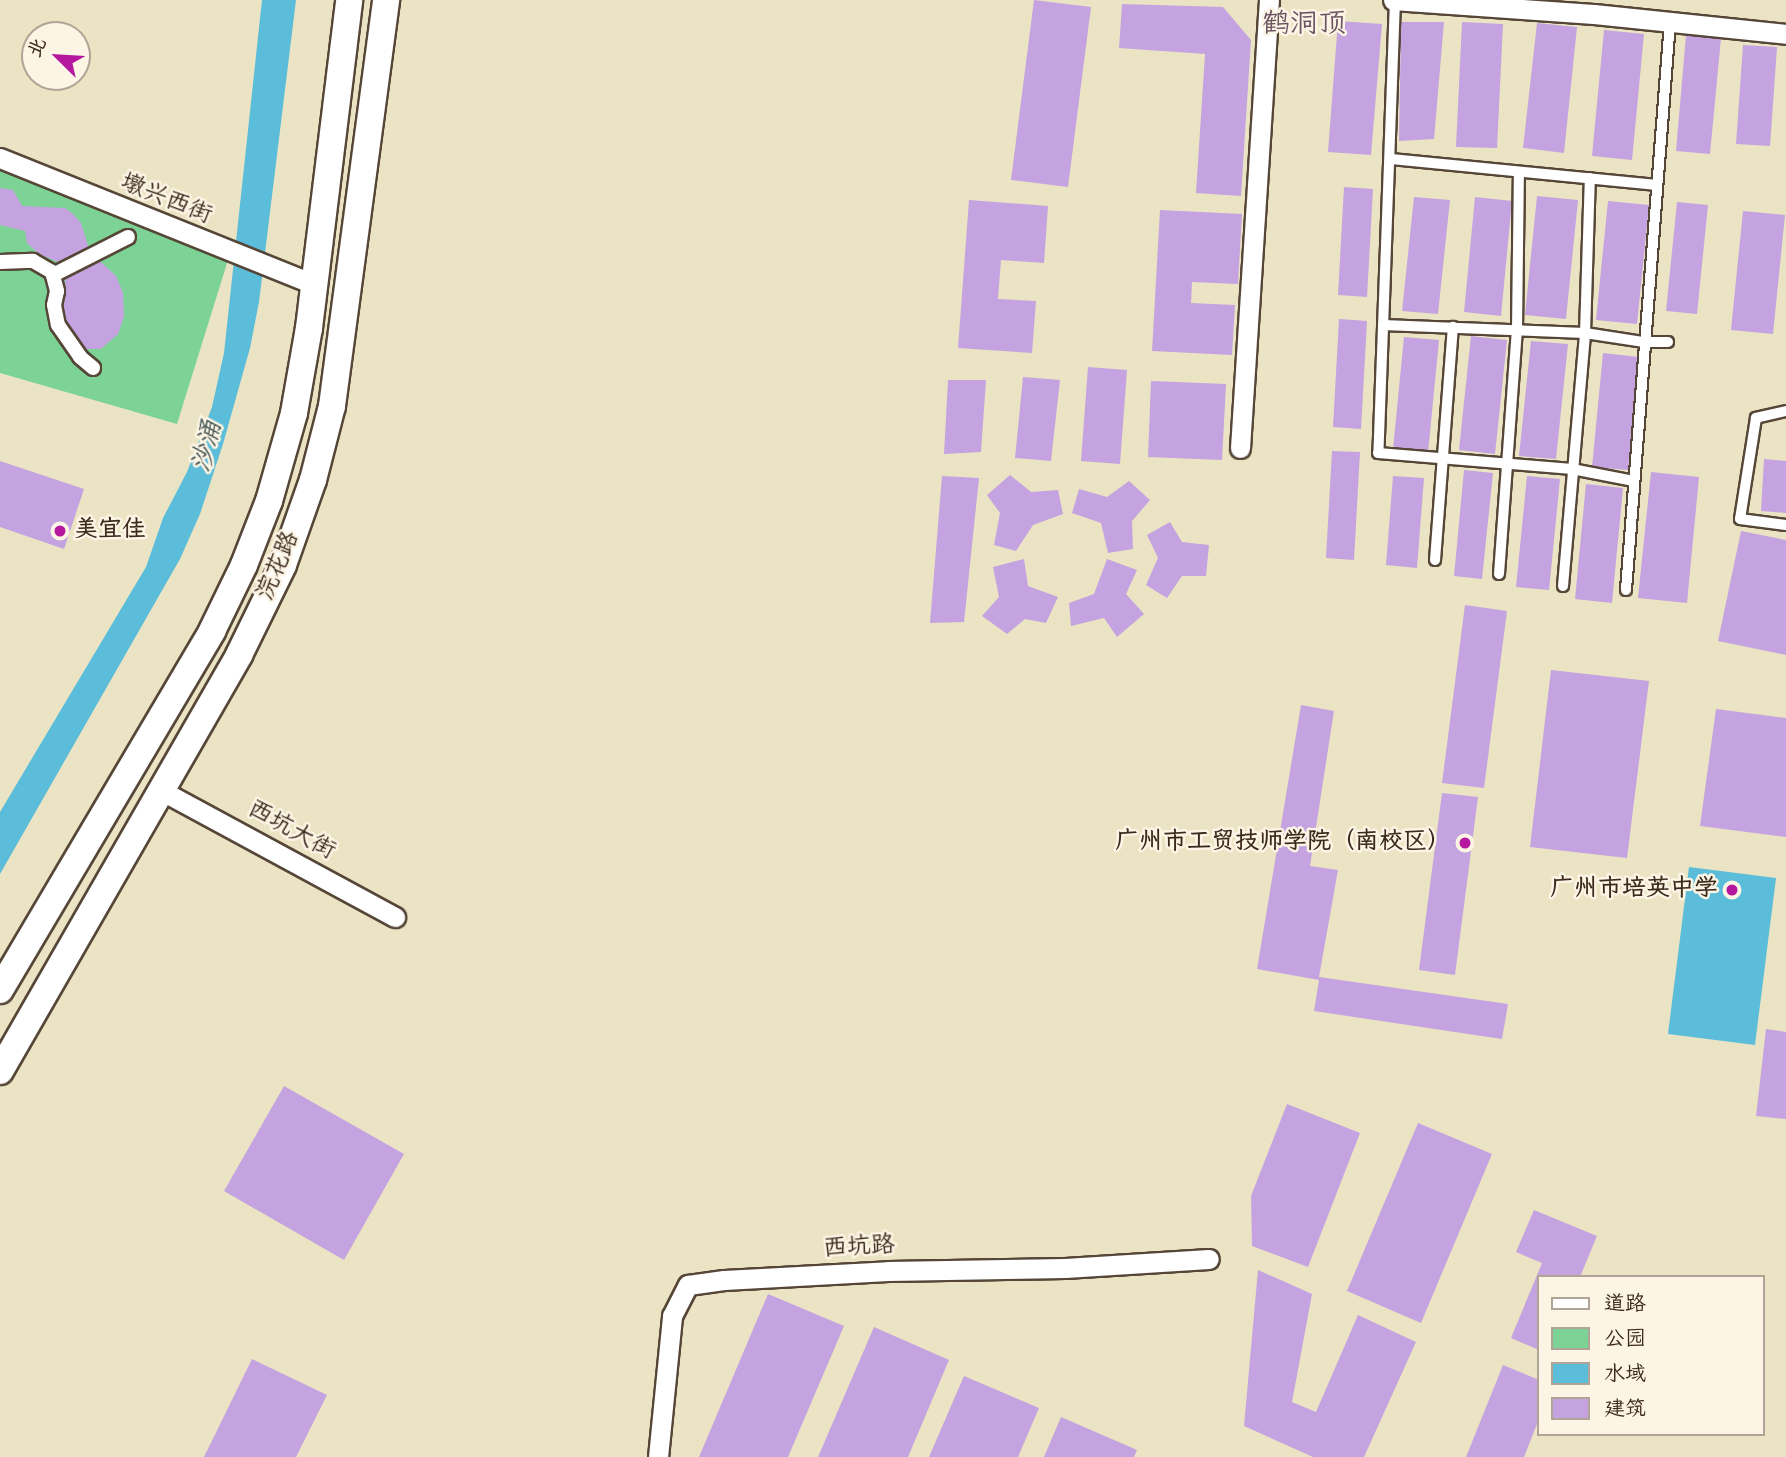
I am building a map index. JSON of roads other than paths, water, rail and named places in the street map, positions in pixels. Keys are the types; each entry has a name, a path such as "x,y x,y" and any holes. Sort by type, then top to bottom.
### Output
{"main road":[{"name":"浣花路","path":"0,990 212,631 244,565 270,501 294,413 314,284 349,0"},
{"name":"浣花路","path":"0,1071 162,791 256,621 283,565 313,481 332,406 386,0"}],"street":[{"path":"1240,448 1269,0"},
{"path":"1394,0 1594,7 1670,22 1786,34"},
{"name":"墩兴西街","path":"0,158 206,243 314,284"},
{"path":"53,275 128,237"},
{"path":"0,262 33,261 53,275 58,325 72,348 93,369"},
{"name":"西坑大街","path":"162,791 395,917"},
{"name":"西坑路","path":"658,1457 672,1316 688,1285 724,1280 888,1270 1065,1268 1209,1259"}],"lane":[{"path":"1394,0 1391,159 1378,453 1572,469 1634,481"},
{"path":"1626,590 1655,185 1670,22"},
{"path":"1391,159 1655,185"},
{"path":"1499,574 1517,330 1520,172"},
{"path":"1563,586 1585,333 1590,178"},
{"path":"1383,325 1585,333 1644,342 1668,342"},
{"path":"1435,559 1453,327"},
{"path":"1786,411 1756,418 1740,519 1786,525"}],"water":[{"name":"沙涌","path":"262,0 296,0 259,302 250,348 223,444 200,514 180,559 0,874 0,812 146,567 163,518 187,472 212,407 224,353"},
{"path":"1689,867 1776,878 1755,1045 1668,1034"}],"place":[{"name":"美宜佳","path":"60,531"},
{"name":"广州市工贸技师学院（南校区）","path":"1465,843"},
{"name":"广州市培英中学","path":"1732,890"}],"district":[{"name":"鹤洞顶","path":"1304,26"}]}
